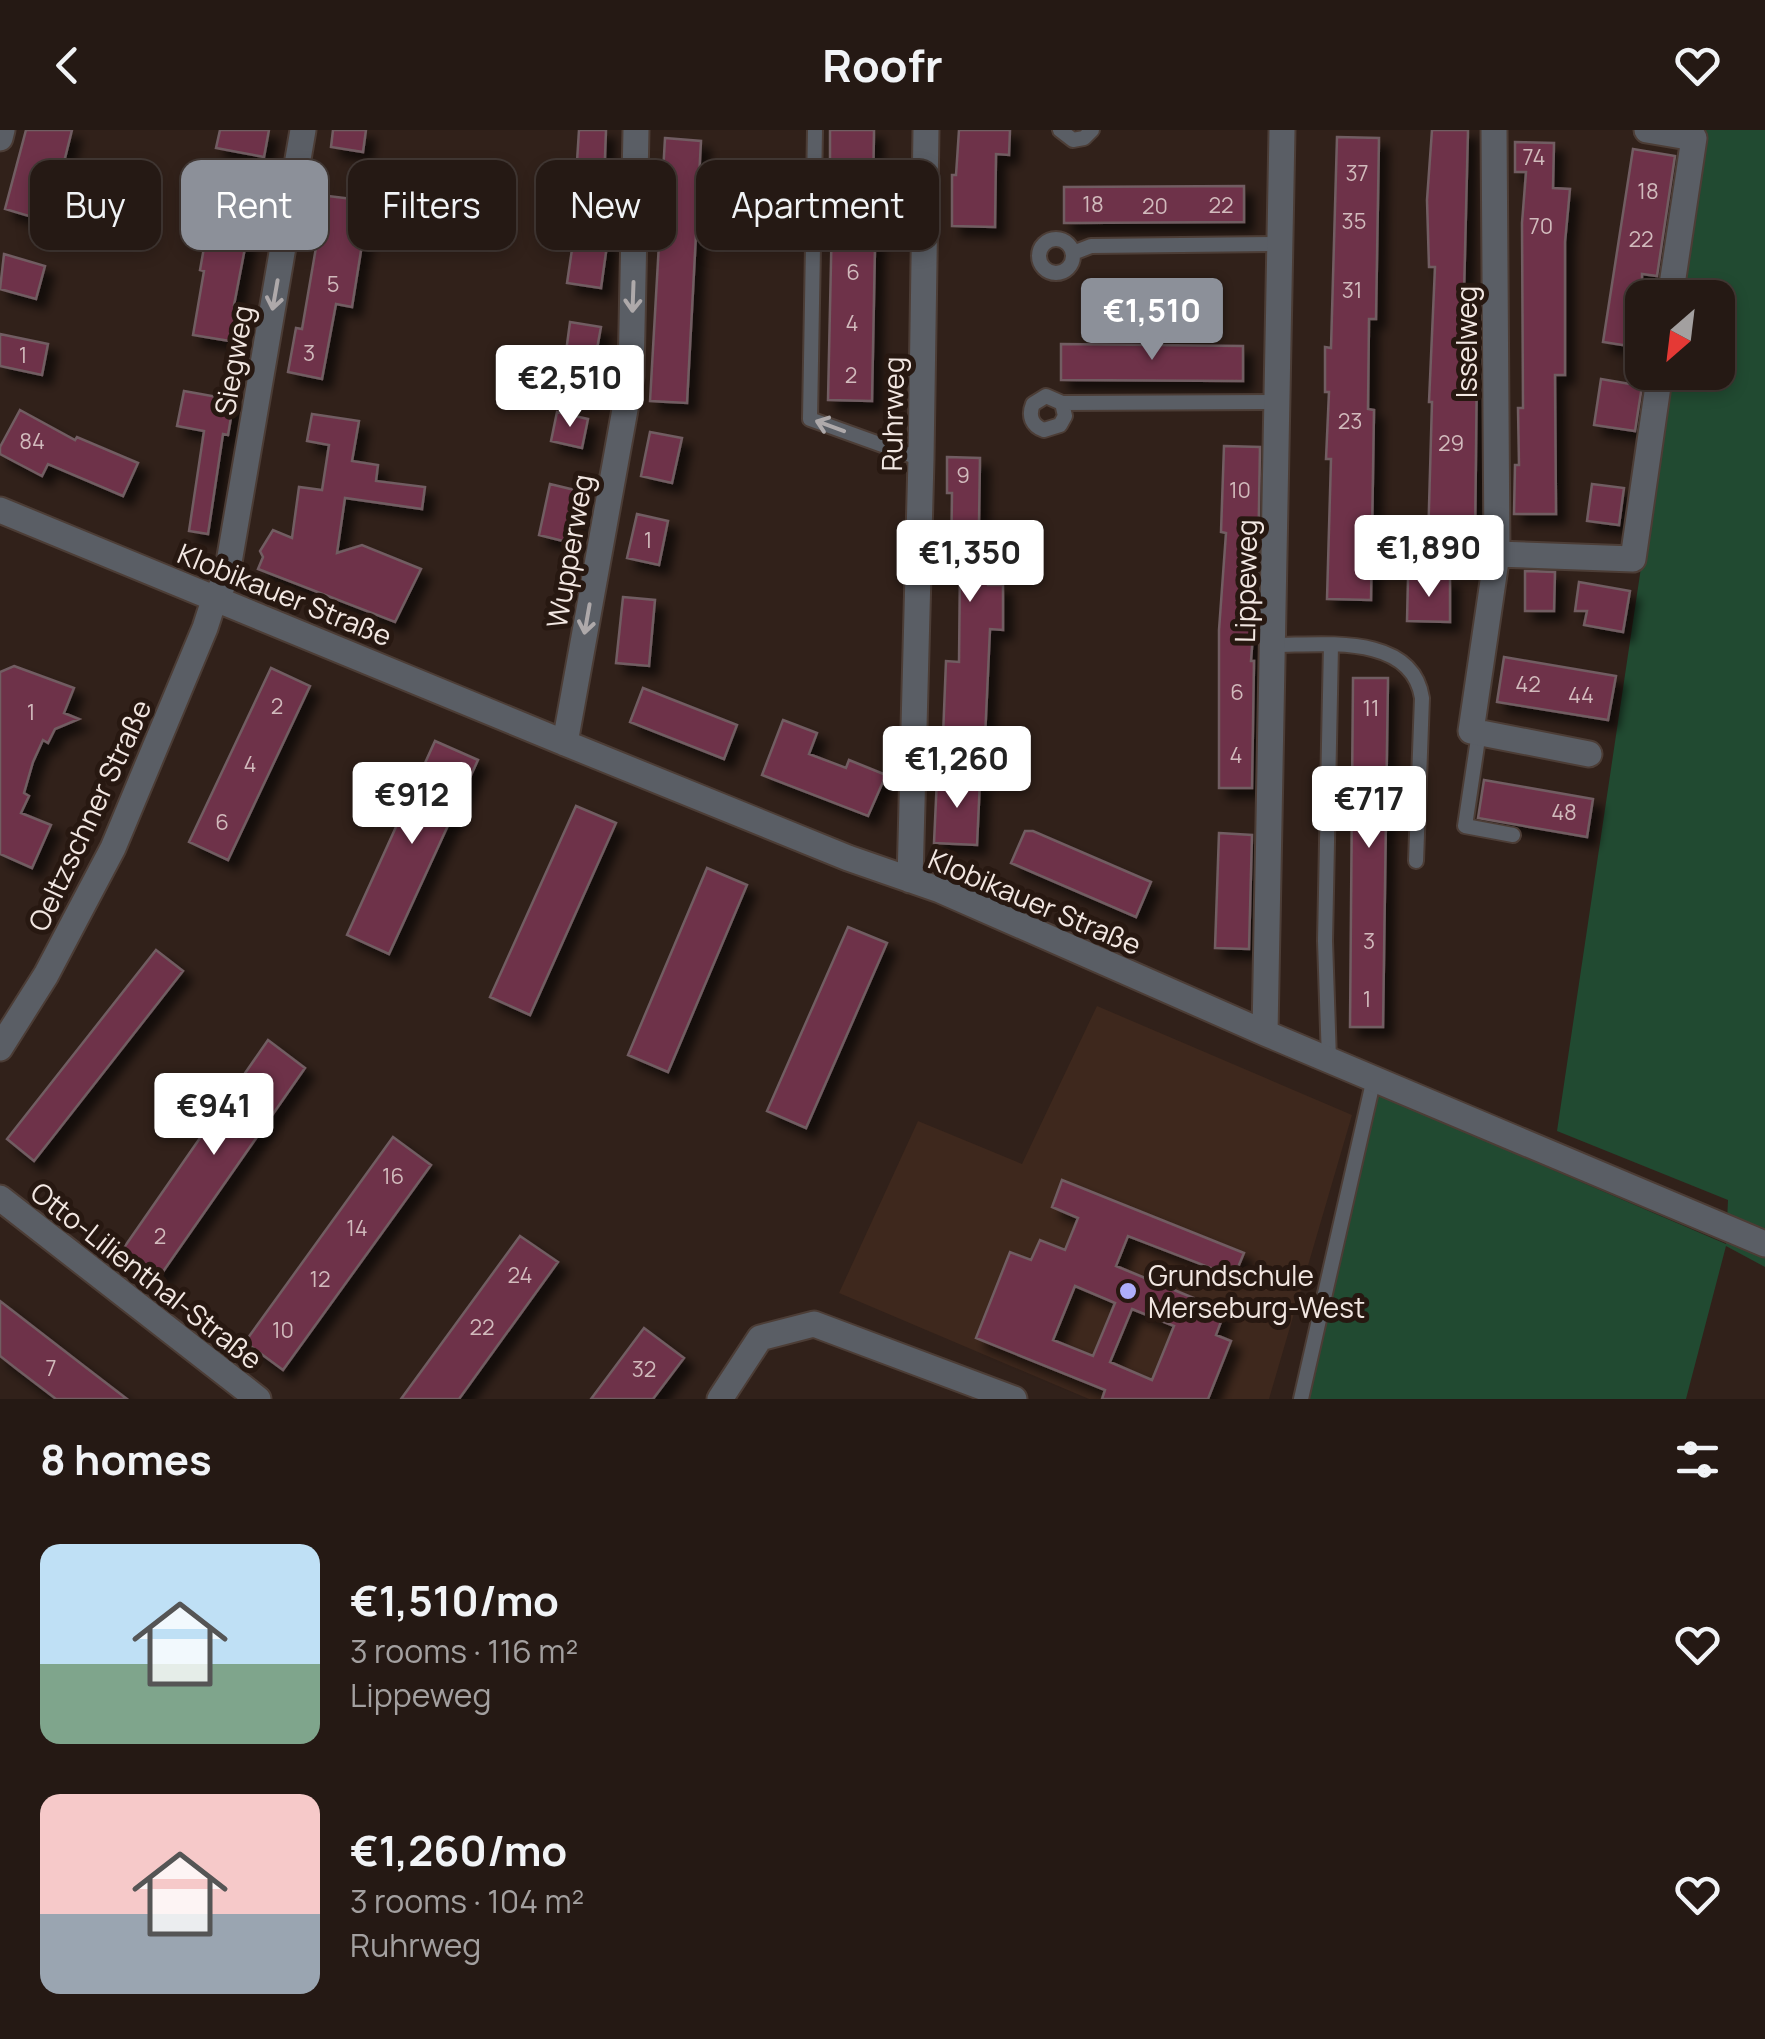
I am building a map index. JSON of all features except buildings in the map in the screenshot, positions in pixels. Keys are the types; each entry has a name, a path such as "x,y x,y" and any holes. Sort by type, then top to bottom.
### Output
{"street":[{"path":"0,138 2,130"},
{"name":"Siegweg","path":"215,598 226,580 303,130"},
{"name":"Wupperweg","path":"565,743 630,376 636,130"},
{"name":"Ruhrweg","path":"910,880 922,459 926,130"},
{"name":"Lippeweg","path":"1265,1033 1282,130"},
{"name":"Isselweg","path":"1480,732 1471,731 1498,554 1494,130"},
{"path":"1646,130 1694,138 1673,280"},
{"path":"1498,554 1632,559 1657,390"},
{"name":"Klobikauer Straße","path":"0,510 565,743 910,880 1765,1244"},
{"name":"Oeltzschner Straße","path":"0,1048 46,975 114,848 215,598"},
{"path":"1480,732 1588,754"},
{"name":"Otto-Lilienthal-Straße","path":"0,1198 258,1399"},
{"path":"720,1399 760,1338 814,1324 1014,1399"}],"lane":[{"path":"815,130 810,419 922,459"},
{"path":"1060,130 1073,140 1084,138 1092,130"},
{"path":"1073,253 1091,246 1279,244"},
{"path":"1062,404 1276,402"},
{"path":"1275,646 1331,645 1373,650 1399,658 1419,681 1422,698 1416,861"},
{"path":"1329,1060 1325,940 1331,645"},
{"path":"1480,732 1466,826 1513,835"},
{"path":"1302,1399 1374,1078"}],"shaded area":[{"path":"1097,1006 1352,1115 1269,1399 1089,1399 839,1293 918,1121 1022,1164"}],"green space":[{"path":"1706,130 1765,130 1765,1267 1726,1246 1686,1399 1305,1399 1376,1094 1726,1244 1728,1200 1557,1131 1667,390 1735,390 1735,280 1684,280"}],"place":[{"name":"Grundschule Merseburg-West","path":"1128,1291"}]}
